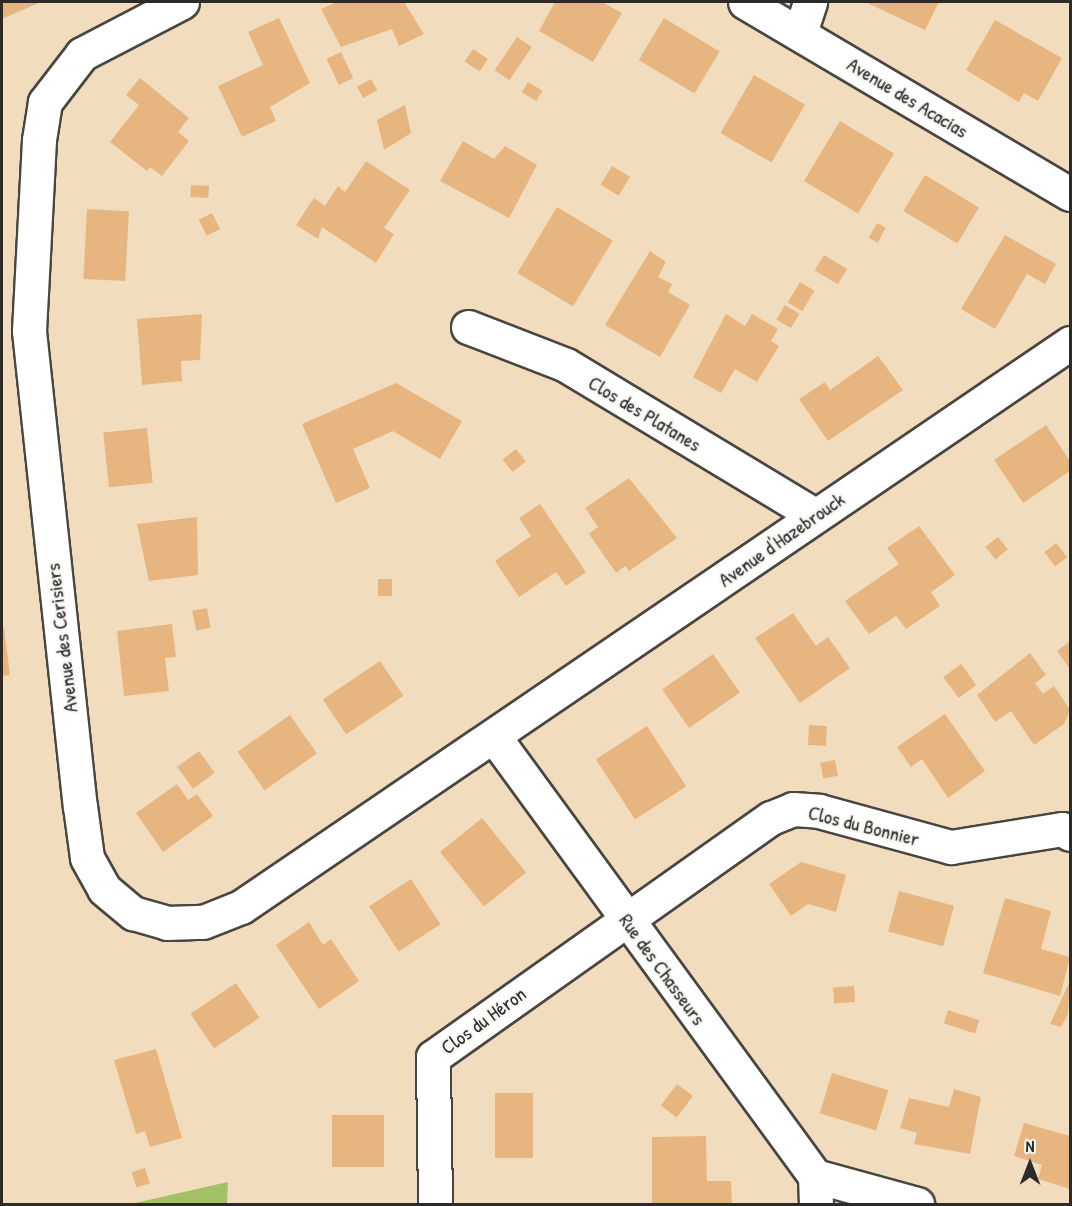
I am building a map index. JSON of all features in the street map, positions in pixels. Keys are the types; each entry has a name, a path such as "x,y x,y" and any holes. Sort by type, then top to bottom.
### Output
{"street":[{"name":"Avenue des Cerisiers","path":"182,2 82,54 45,102 39,140 29,331 87,858 104,890 133,913 167,923 203,922 241,907 495,738"},
{"name":"Avenue des Acacias","path":"745,2 1071,194"},
{"path":"800,33 810,2"},
{"name":"Clos des Platanes","path":"468,327 566,365 815,515"},
{"name":"Avenue d'Hazebrouck","path":"495,738 815,515 1071,343"},
{"name":"Rue des Chasseurs","path":"495,738 816,1190"},
{"name":"Clos du Bonnier","path":"626,920 771,818 793,809 951,847 1068,827"},
{"name":"Clos du Héron","path":"435,1204 433,1057 626,920"},
{"path":"816,1190 917,1204"}],"green space":[{"path":"228,1182 227,1204 135,1204 135,1203"}],"building":[{"path":"2,2 41,2 2,19"},
{"path":"337,2 404,2 424,34 399,46 392,29 341,47 321,9"},
{"path":"555,2 602,2 622,13 593,62 539,31"},
{"path":"865,2 939,2 925,30"},
{"path":"279,18 310,83 270,107 276,121 242,137 218,86 263,65 248,32"},
{"path":"664,18 720,51 694,93 639,60"},
{"path":"995,20 1062,58 1038,101 1024,93 1019,102 966,70"},
{"path":"517,37 532,47 510,80 495,70"},
{"path":"473,49 488,59 480,72 465,61"},
{"path":"341,52 353,78 339,85 326,59"},
{"path":"754,75 805,104 772,163 720,133"},
{"path":"140,78 189,118 178,132 189,141 162,176 150,167 147,171 110,142 139,105 126,95"},
{"path":"371,79 377,90 363,98 357,87"},
{"path":"528,82 543,91 536,101 522,92"},
{"path":"405,105 411,133 384,150 377,120"},
{"path":"840,121 894,153 858,213 804,181"},
{"path":"463,141 494,159 505,146 537,165 509,218 440,181"},
{"path":"366,161 410,190 384,228 394,234 376,263 322,227 318,239 296,225 314,198 325,206 338,186 345,192"},
{"path":"612,166 630,177 619,196 601,185"},
{"path":"925,175 979,207 957,243 903,211"},
{"path":"191,185 209,186 208,198 190,197"},
{"path":"557,207 613,240 573,306 517,273"},
{"path":"87,209 129,211 125,281 83,279"},
{"path":"212,213 220,229 207,236 199,220"},
{"path":"877,223 886,228 878,243 869,238"},
{"path":"1005,235 1056,264 1045,284 1027,274 995,329 961,309"},
{"path":"650,251 666,262 658,277 672,284 668,292 690,305 660,357 605,325"},
{"path":"824,255 847,269 838,284 815,270"},
{"path":"800,282 815,291 802,311 788,303"},
{"path":"785,305 800,314 791,328 776,320"},
{"path":"202,314 200,360 181,361 182,381 142,385 137,319"},
{"path":"726,314 745,326 752,314 778,329 771,341 779,346 757,382 735,369 721,393 693,377"},
{"path":"878,356 903,390 828,441 799,399 825,382 830,390"},
{"path":"396,383 462,421 440,459 393,431 353,449 370,488 336,503 302,424"},
{"path":"1046,425 1070,461 1070,471 1023,503 994,460"},
{"path":"147,428 153,483 109,487 103,433"},
{"path":"516,449 526,462 512,472 503,459"},
{"path":"629,478 677,538 629,571 625,566 616,573 589,534 598,527 585,508"},
{"path":"540,504 586,572 566,586 556,572 519,597 495,561 531,536 519,518"},
{"path":"197,517 198,575 149,581 137,524"},
{"path":"919,526 955,575 931,592 940,606 906,629 896,616 869,634 845,601 899,564 887,548"},
{"path":"998,537 1008,550 995,559 985,547"},
{"path":"1056,543 1067,557 1055,566 1044,552"},
{"path":"378,579 392,579 392,596 378,596"},
{"path":"207,608 211,628 196,630 192,611"},
{"path":"793,613 816,646 828,637 850,668 800,703 755,638"},
{"path":"172,624 176,657 165,658 169,691 124,696 117,631"},
{"path":"4,628 10,675 2,676 2,629"},
{"path":"1070,641 1070,669 1057,651"},
{"path":"1030,653 1046,675 1035,683 1043,694 1054,686 1070,710 1064,724 1034,745 1011,711 995,722 977,695"},
{"path":"713,654 740,693 689,728 662,690"},
{"path":"380,661 403,696 346,734 323,700"},
{"path":"961,664 976,685 958,698 943,677"},
{"path":"945,714 985,771 948,798 922,759 911,767 897,747"},
{"path":"290,715 317,754 265,790 238,752"},
{"path":"809,725 827,726 826,746 808,745"},
{"path":"647,726 686,786 635,820 596,759"},
{"path":"199,751 215,773 193,789 177,767"},
{"path":"835,760 838,776 823,779 820,763"},
{"path":"177,784 188,800 197,794 213,816 163,852 136,813"},
{"path":"482,818 526,872 484,906 440,852"},
{"path":"801,862 846,875 836,912 808,904 791,916 769,884"},
{"path":"411,879 440,924 398,952 369,906"},
{"path":"899,891 954,906 943,946 888,932"},
{"path":"1005,898 1051,911 1041,949 1070,957 1060,996 983,973"},
{"path":"309,922 323,945 331,939 359,981 319,1009 276,945"},
{"path":"1070,981 1068,1014 1061,1027 1050,1024"},
{"path":"236,983 259,1018 214,1049 190,1014"},
{"path":"854,986 855,1002 834,1003 833,987"},
{"path":"948,1010 979,1020 975,1034 944,1023"},
{"path":"156,1049 182,1138 150,1147 145,1131 136,1134 114,1060"},
{"path":"832,1073 888,1090 876,1130 820,1113"},
{"path":"677,1084 693,1096 677,1118 661,1106"},
{"path":"954,1089 981,1097 970,1154 914,1144 917,1133 900,1128 909,1098 949,1107"},
{"path":"495,1093 533,1093 533,1158 495,1158"},
{"path":"332,1115 384,1115 384,1167 332,1167"},
{"path":"1024,1123 1070,1136 1070,1189 1038,1179 1042,1165 1014,1156"},
{"path":"706,1136 707,1181 731,1181 732,1204 652,1204 652,1137"},
{"path":"145,1168 150,1183 137,1188 132,1172"}]}
